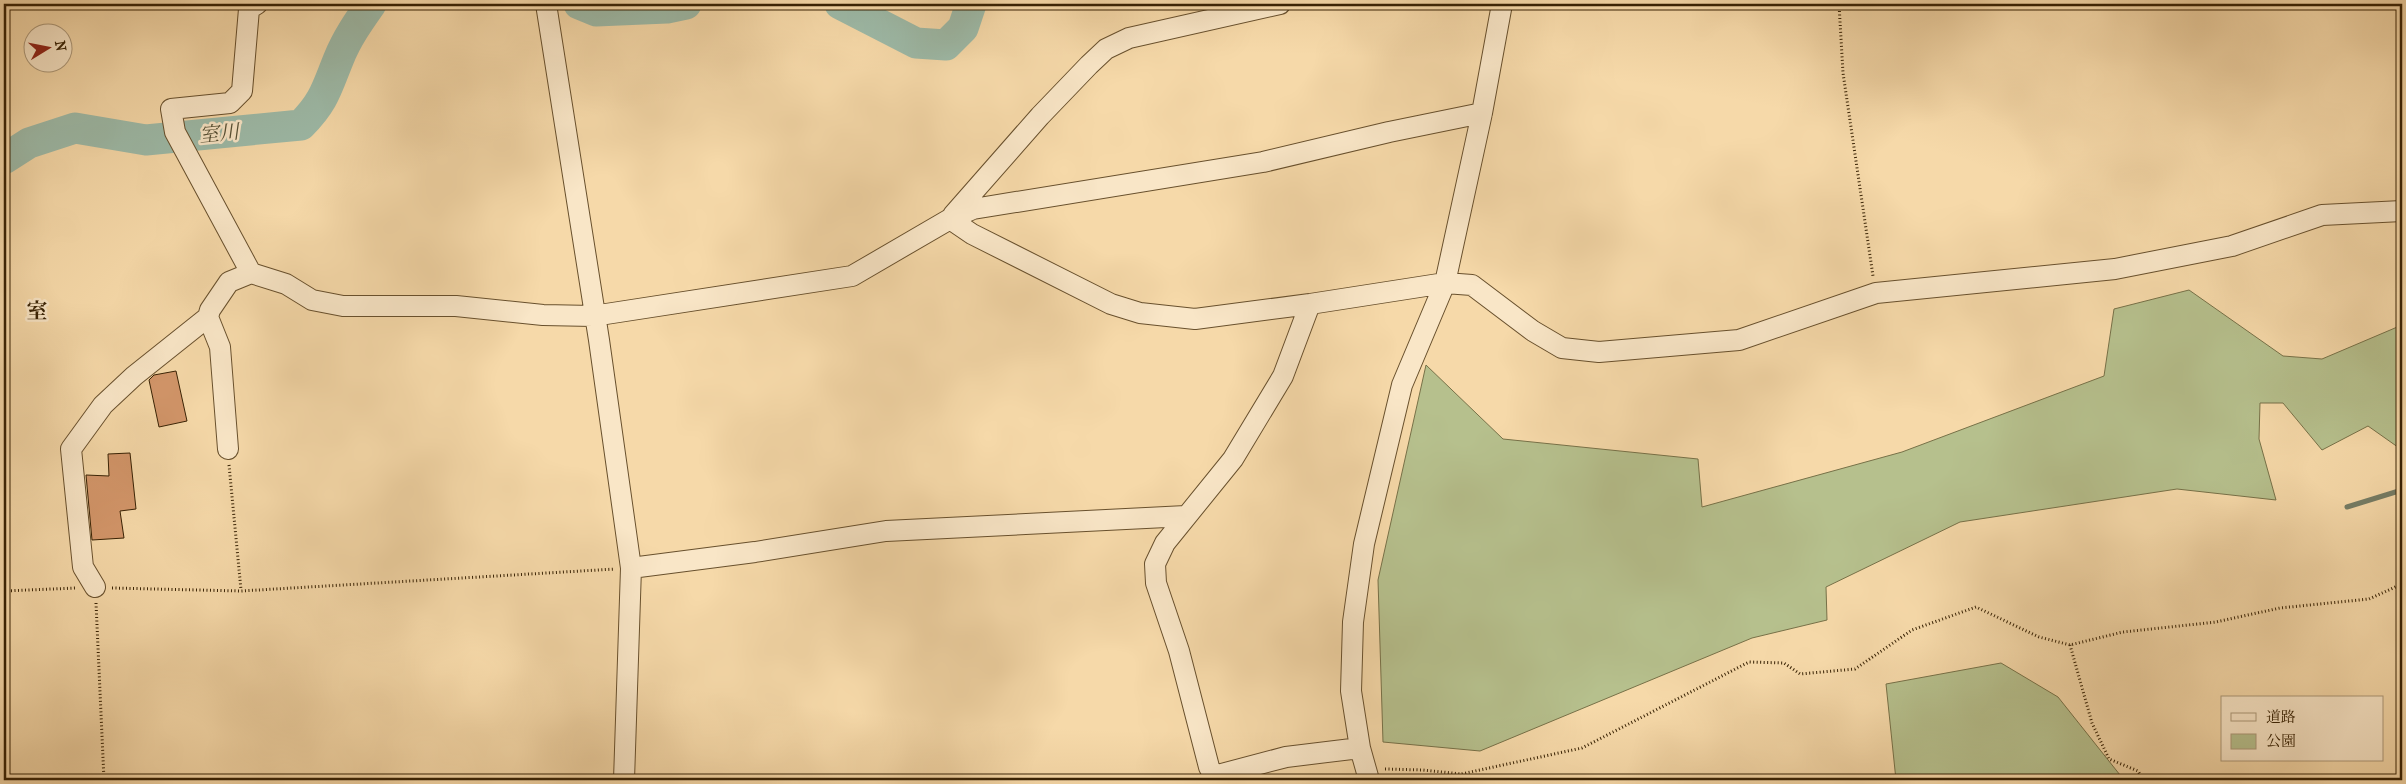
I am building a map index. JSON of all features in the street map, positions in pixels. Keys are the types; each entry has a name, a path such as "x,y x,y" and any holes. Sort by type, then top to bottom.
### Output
{"street":[{"path":"258,4 249,9 242,91 230,103 171,109 175,132 251,272 286,284 312,300 343,306 456,306 543,315 594,316 852,276 950,219 973,209 1263,162 1389,132 1482,114"},
{"path":"546,4 631,568 624,780"},
{"path":"950,219 1040,116 1106,50 1128,38 1280,4"},
{"path":"1375,775 1360,748 1350,691 1353,622 1364,544 1402,385 1445,283 1482,114 1502,4"},
{"path":"950,219 972,234 1111,304 1140,313 1195,319 1310,304 1445,283 1472,285 1533,331 1562,348 1599,352 1739,340 1876,293 2115,269 2232,246 2322,215 2402,211"},
{"path":"228,449 220,347 208,318 210,310 229,282 251,272"},
{"path":"1310,304 1283,376 1233,459 1165,543 1155,564 1156,583 1179,651 1209,767 1215,778 1286,757 1360,748"},
{"path":"95,587 83,567 71,449 103,404 134,376 208,318"},
{"path":"631,568 756,552 886,531 1186,516"}],"path":[{"path":"1838,4 1843,73 1876,293"},
{"path":"228,449 241,591"},
{"path":"4,591 95,587 241,591 631,568"},
{"path":"1375,775 1423,770 1461,774 1582,748 1750,662 1784,663 1800,674 1854,669 1912,630 1976,607 2039,637 2070,645 2123,632 2216,622 2280,608 2369,599 2402,584"},
{"path":"95,587 104,780"},
{"path":"2070,645 2092,723 2109,760 2138,771 2143,780"}],"green space":[{"path":"2189,290 2283,356 2322,359 2402,325 2402,450 2368,426 2322,450 2283,403 2260,403 2259,439 2276,500 2177,489 1960,522 1826,587 1827,620 1752,638 1480,751 1383,742 1378,580 1426,365 1503,439 1698,459 1702,507 1902,452 2104,376 2114,309"},
{"path":"2001,663 2058,697 2124,780 1896,780 1886,684"}],"building":[{"path":"176,371 187,421 159,427 149,380 154,375"},
{"path":"130,453 136,509 120,511 124,538 92,540 86,475 109,476 108,454"}],"waterway":[{"name":"室川","path":"4,159 29,143 75,128 146,140 301,125 320,101 346,44 371,4"},
{"name":"室川","path":"579,4 596,11 667,8 686,4"},
{"name":"室川","path":"840,4 916,43 946,45 963,28 971,4"},
{"path":"2347,507 2402,490"}],"district":[{"name":"室","path":"37,311"}]}
